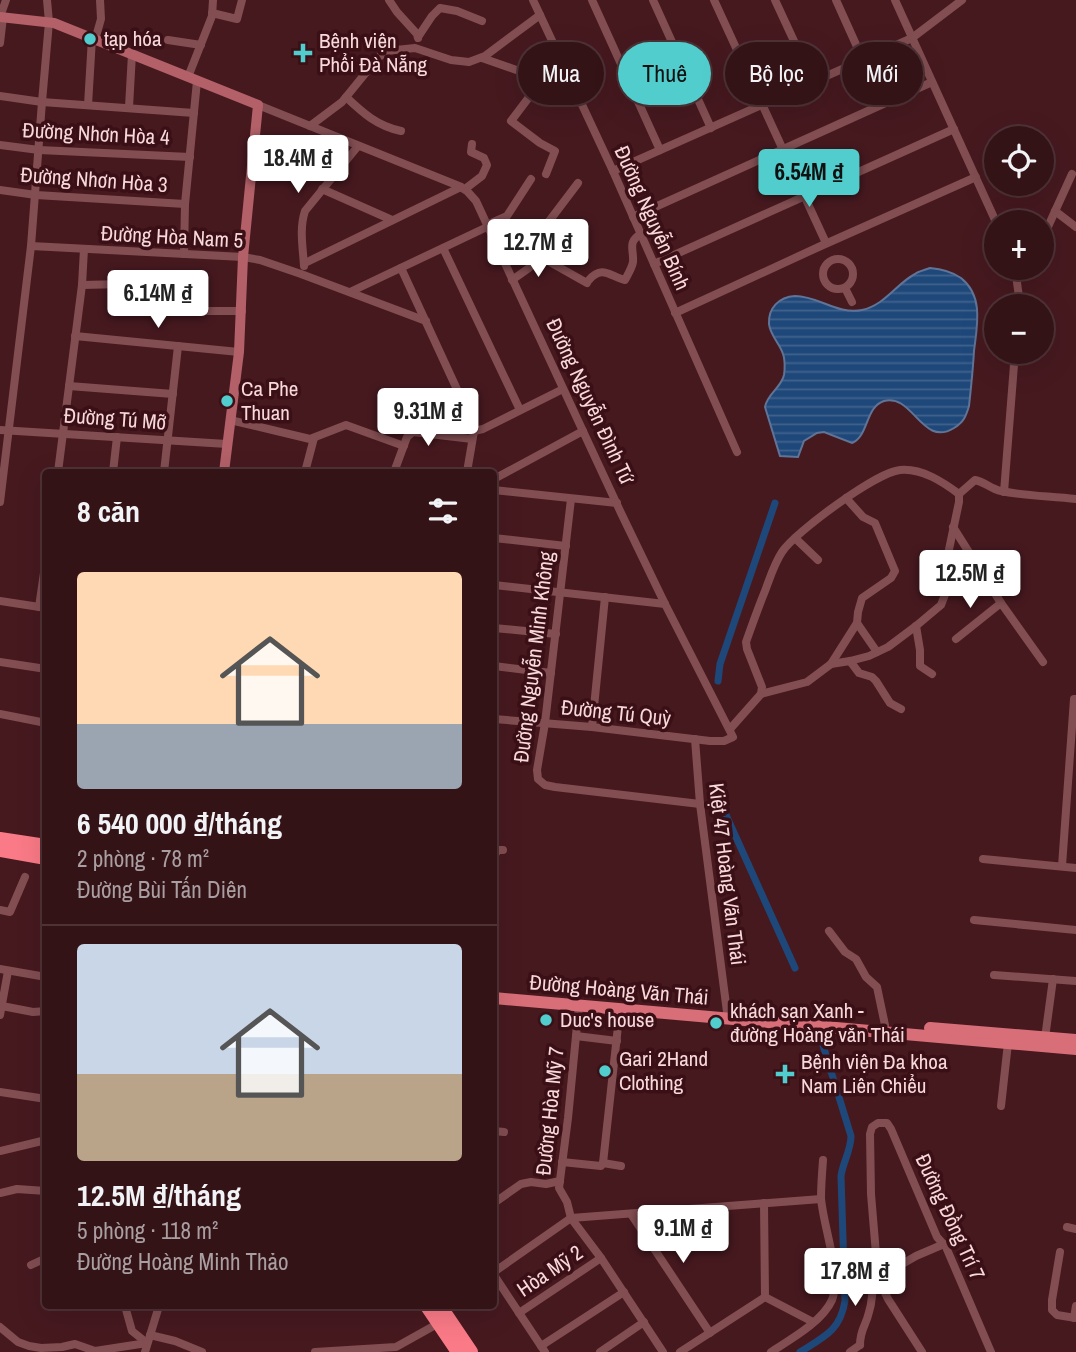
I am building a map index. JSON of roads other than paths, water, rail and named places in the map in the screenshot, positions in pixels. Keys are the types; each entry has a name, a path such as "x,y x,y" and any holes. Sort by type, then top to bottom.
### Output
{"highway":[{"path":"0,839 42,845"},
{"path":"0,850 42,857"},
{"path":"435,1309 439,1323 458,1352"},
{"path":"436,1309 471,1352"}],"main road":[{"name":"Đường Hoàng Văn Thái","path":"497,990 621,1000 783,1020 1076,1049"},
{"name":"Đường Hoàng Văn Thái","path":"497,998 1076,1040"}],"street":[{"path":"0,43 1,17 6,0"},
{"path":"0,502 5,431 36,195 49,22 47,0"},
{"path":"88,105 94,39 101,19 100,0"},
{"path":"184,254 194,113 193,79 212,13 213,0"},
{"path":"212,13 237,19 242,0"},
{"path":"389,0 418,37"},
{"name":"Đường Nguyễn Bính","path":"533,0 552,42"},
{"path":"592,0 660,150"},
{"path":"653,0 710,128"},
{"path":"714,0 733,42"},
{"path":"775,0 794,42"},
{"path":"836,0 855,42"},
{"path":"895,0 991,210"},
{"path":"903,42 912,38 953,3 962,0"},
{"path":"418,48 418,37 440,8 457,11 482,21"},
{"path":"310,126 346,97 386,51 395,48 418,48 458,62 469,62 482,58 540,15"},
{"path":"1,17 49,22 463,188"},
{"path":"168,40 201,45"},
{"path":"129,107 132,54"},
{"path":"482,58 518,71"},
{"path":"633,217 932,82"},
{"path":"0,96 41,102 194,113"},
{"path":"346,97 377,124 401,131"},
{"path":"224,469 239,352 243,257 258,105"},
{"path":"524,105 511,121 555,151 546,174"},
{"name":"Đường Nguyễn Bính","path":"582,105 737,452"},
{"path":"613,171 762,105 831,261"},
{"path":"654,264 954,129"},
{"path":"305,263 463,188 482,176 487,165 484,158 471,152 472,144"},
{"name":"Đường Nhơn Hòa 4","path":"0,145 39,150 190,157"},
{"path":"301,274 305,263 302,251 302,219 305,211 358,146"},
{"path":"1072,174 1055,211 1076,227"},
{"path":"675,313 976,177"},
{"path":"350,292 507,216 531,179"},
{"path":"525,248 578,183"},
{"name":"Đường Nguyễn Đình Tứ","path":"463,188 476,201 617,503 731,733"},
{"path":"322,189 392,220"},
{"name":"Đường Nhơn Hòa 3","path":"0,190 36,195 186,204"},
{"path":"498,251 525,248 588,282 594,275 607,272 625,279 632,264 632,241 640,234"},
{"name":"Đường Hòa Nam 5","path":"31,246 260,260 426,321"},
{"path":"443,248 520,410"},
{"path":"58,469 84,250"},
{"path":"512,280 529,268 538,255"},
{"path":"841,259 852,268 852,283 845,288 834,289 825,283 824,268 831,261 841,259"},
{"path":"401,268 473,424 467,469"},
{"path":"82,285 123,284 193,309 242,311"},
{"path":"845,288 852,302"},
{"path":"75,336 239,352"},
{"path":"164,469 177,346"},
{"path":"1004,492 1014,364"},
{"path":"69,386 173,394"},
{"path":"395,469 409,434 473,435 563,389"},
{"path":"230,420 310,439 346,425 404,446"},
{"name":"Đường Tú Mỡ","path":"5,431 227,444"},
{"path":"497,477 583,431"},
{"path":"113,469 117,437"},
{"path":"306,469 314,438"},
{"path":"731,733 761,694 762,687 746,642 783,549 846,498 888,472 903,469 916,471 942,481 959,494"},
{"path":"831,664 850,662 888,647 941,605 946,592 947,559 959,494 975,480 1004,492 1076,499"},
{"path":"497,490 617,503"},
{"path":"761,694 807,682 831,664 857,623 862,598 891,578 895,571 875,523 863,517 846,498"},
{"name":"Đường Nguyễn Minh Không","path":"571,499 545,723 537,769 538,779 545,785 700,804"},
{"path":"953,527 1001,603 1043,662"},
{"path":"497,538 566,546"},
{"path":"795,538 818,559"},
{"path":"497,585 666,604"},
{"path":"592,727 605,597"},
{"path":"0,601 42,608"},
{"path":"956,639 1001,603"},
{"path":"857,623 877,652"},
{"path":"916,626 920,666 932,674"},
{"path":"497,628 556,634"},
{"path":"0,662 42,668"},
{"path":"850,662 859,673 872,677 890,703 901,709"},
{"path":"497,666 551,673"},
{"path":"1062,866 1076,699"},
{"path":"0,714 42,722"},
{"name":"Đường Tú Quỳ","path":"497,719 724,741 731,733"},
{"name":"Kiệt 47 Hoàng Văn Thái","path":"695,739 700,804 727,1012"},
{"path":"497,852 503,849"},
{"path":"982,859 1076,868"},
{"path":"0,910 10,912 25,877"},
{"path":"974,920 1076,930"},
{"path":"830,932 845,951 856,959 866,976 877,987 885,1025"},
{"path":"42,975 4,970 1,1011 42,1011"},
{"path":"994,975 1076,981"},
{"path":"1045,1038 1053,979"},
{"name":"Đường Hòa Mỹ 7","path":"579,1005 559,1188 567,1202 571,1218 663,1352"},
{"path":"603,1163 620,1008"},
{"path":"576,1036 617,1041"},
{"path":"1001,1106 1008,1044"},
{"path":"0,1092 42,1098"},
{"name":"Đường Đồng Trí 7","path":"878,1278 871,1194 870,1130 878,1123 887,1123 991,1352"},
{"path":"497,1131 504,1132"},
{"path":"0,1151 42,1141"},
{"path":"771,1352 813,1322 832,1300 832,1257 821,1199 823,1160"},
{"path":"562,1163 621,1166"},
{"path":"497,1201 521,1184 560,1181"},
{"path":"0,1193 17,1189 42,1191"},
{"path":"497,1272 571,1218 821,1199"},
{"path":"764,1203 765,1297"},
{"path":"631,1214 710,1333"},
{"path":"850,1352 862,1349 860,1332 870,1311 872,1290 878,1278 916,1256 944,1244"},
{"path":"1059,1252 1052,1310 1057,1315 1075,1318 1076,1306"},
{"name":"Hòa Mỹ 2","path":"519,1313 601,1258"},
{"path":"31,1265 42,1260"},
{"path":"878,1278 888,1299 922,1352"},
{"path":"497,1279 543,1349 624,1292"},
{"path":"765,1297 813,1322"},
{"path":"680,1352 765,1297"},
{"path":"126,1309 132,1331 147,1343"},
{"path":"147,1343 158,1309"},
{"path":"600,1352 644,1322"},
{"path":"315,1352 396,1347 439,1323"},
{"path":"0,1327 24,1349 75,1344 95,1351 175,1341 202,1352"}],"water":[{"path":"930,268 961,278 973,293 976,302 977,322 966,416 954,428 943,432 934,431 903,405 884,401 873,409 861,434 852,443 824,432 817,433 804,441 798,457 780,456 765,407 784,373 783,354 769,324 770,313 776,304 795,296 844,310 862,310 877,304 908,278"}],"waterway":[{"path":"718,681 720,664 775,503"},
{"path":"723,786 726,815 795,968"},
{"path":"800,1352 830,1332 839,1320 845,1301 841,1176 851,1136 821,1039"}],"place":[{"name":"tạp hóa","path":"90,39"},
{"name":"Bệnh viện Phổi Đà Nẵng","path":"303,53"},
{"name":"Ca Phe Thuan","path":"227,401"},
{"name":"Duc's house","path":"546,1020"},
{"name":"khách sạn Xanh - đường Hoàng văn Thái","path":"716,1023"},
{"name":"Gari 2Hand Clothing","path":"605,1071"},
{"name":"Bệnh viện Đa khoa Nam Liên Chiểu","path":"785,1074"}]}
